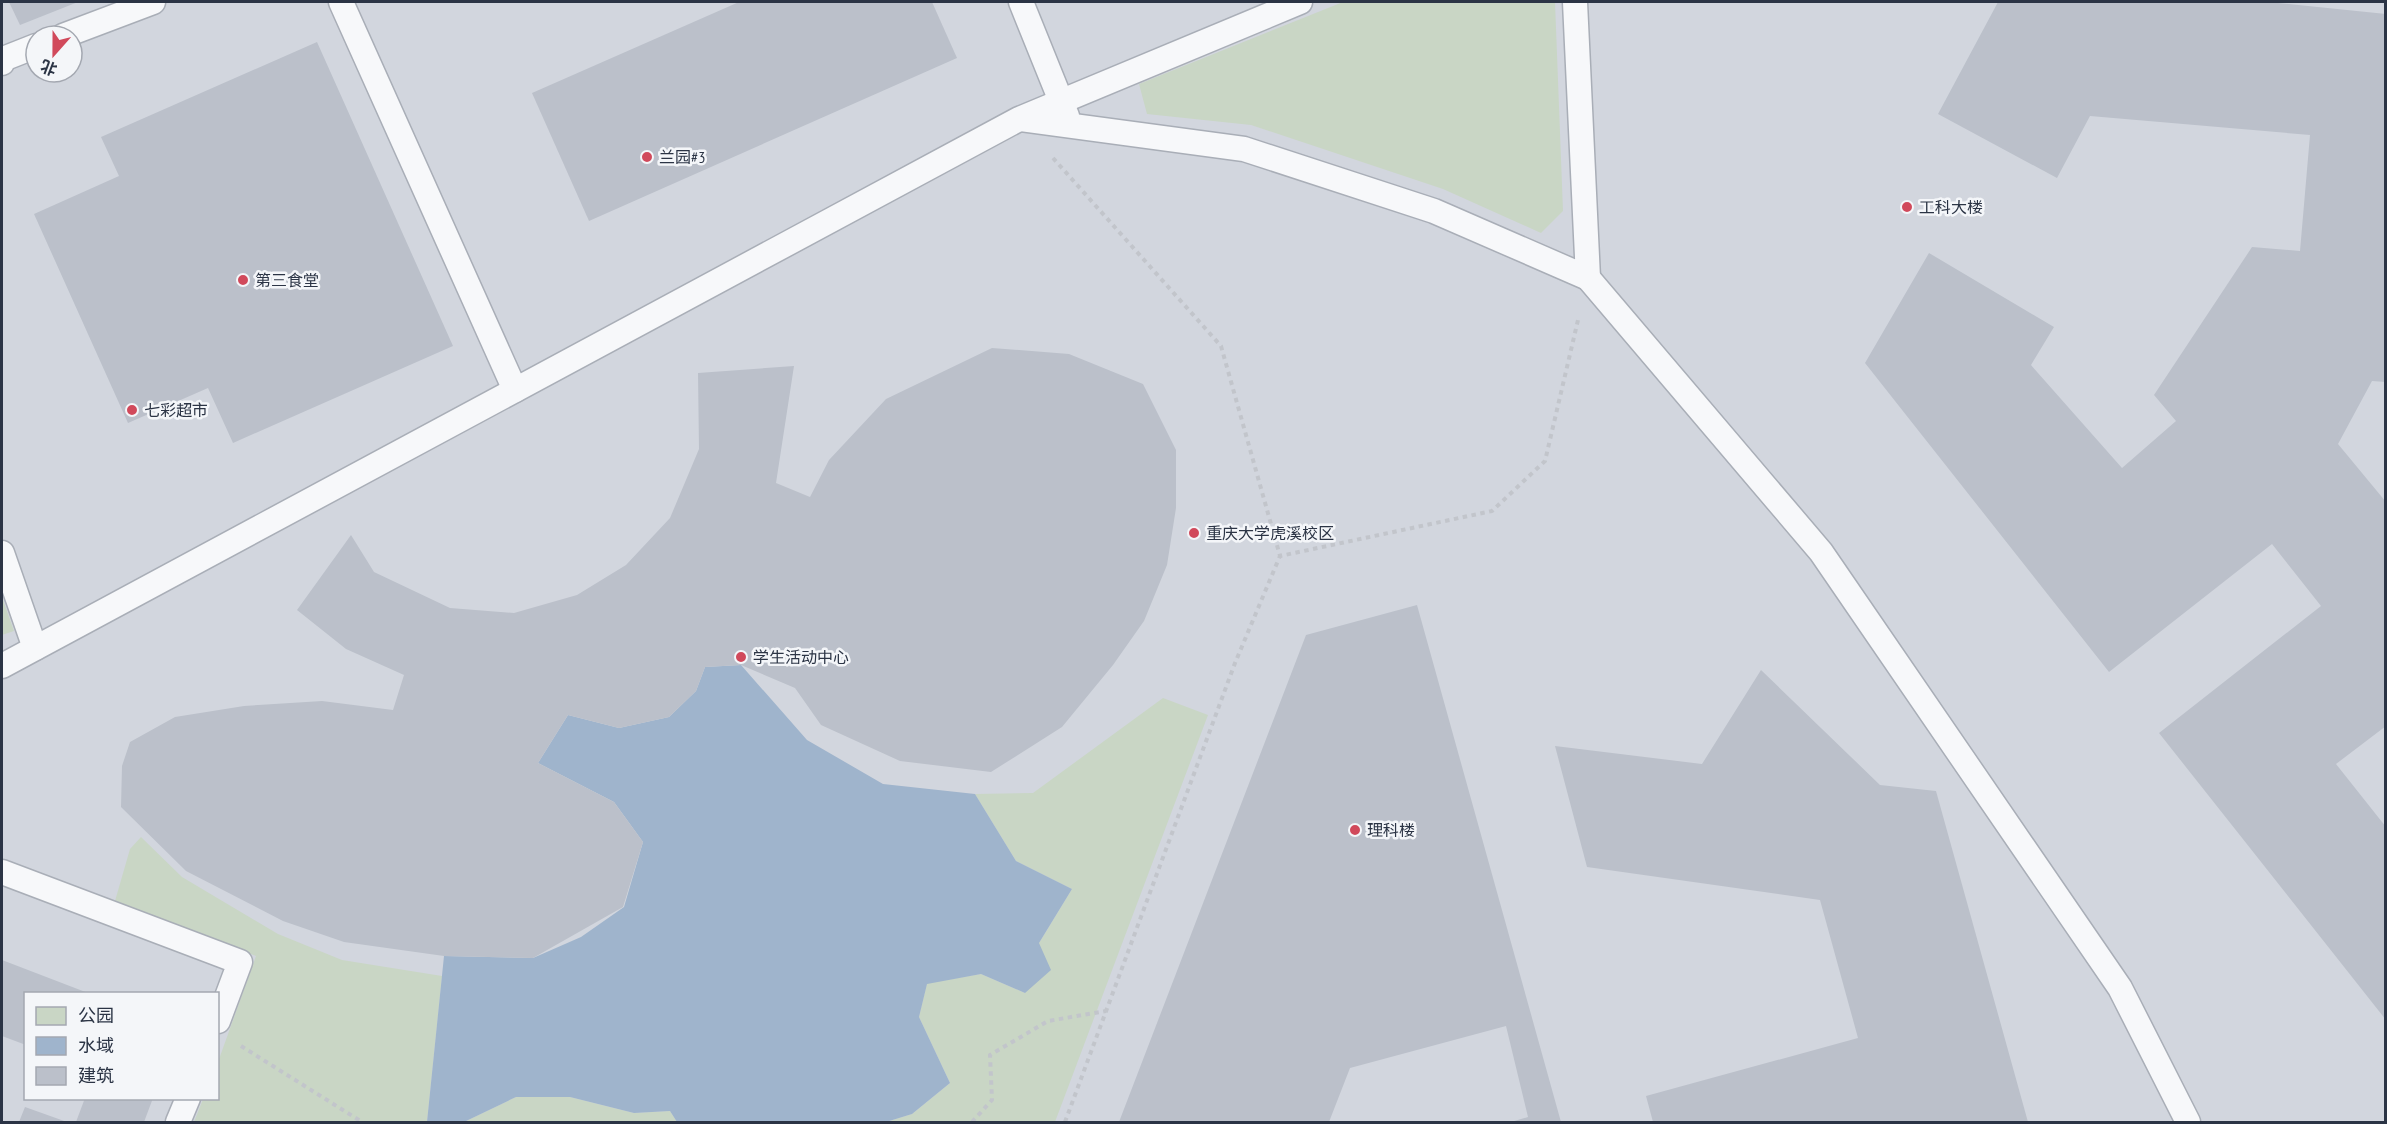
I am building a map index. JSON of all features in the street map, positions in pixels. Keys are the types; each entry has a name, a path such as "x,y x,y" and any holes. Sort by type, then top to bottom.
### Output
{"lane":[{"path":"84,28 153,2"},
{"path":"341,2 515,390"},
{"path":"1021,2 1063,101 1070,126"},
{"path":"2,666 1019,119 1300,2"},
{"path":"1575,2 1588,278"},
{"path":"2,60 24,51"},
{"path":"1019,119 1244,149 1434,211 1588,278 1821,552 2120,988 2188,1122"},
{"path":"2,553 35,648"},
{"path":"2,872 240,962 219,1018"},
{"path":"178,1122 187,1100"}],"path":[{"path":"1019,119 1221,346 1280,556 1235,663 1065,1122"},
{"path":"1280,556 1492,511 1545,461 1588,278"},
{"path":"972,1122 992,1100 990,1054 1048,1021 1106,1011"},
{"path":"237,1044 362,1122"}],"shaded area":[{"name":"重庆大学虎溪校区","path":"2,2 2385,2 2385,1122 2,1122"}],"green space":[{"path":"1343,2 1555,2 1563,211 1541,233 1443,189 1251,125 1147,114 1139,84"},
{"path":"2,597 14,631 2,635"},
{"path":"1163,698 1208,715 1055,1122 886,1122 912,1114 950,1083 919,1017 927,983 981,974 1025,993 1039,943 1072,889 1016,861 975,794 1033,793"},
{"path":"141,837 182,877 278,934 342,960 442,976 427,1122 194,1122 203,1100 219,1100 219,1059 256,956 115,901 130,849"},
{"path":"516,1097 570,1097 634,1113 670,1111 677,1122 464,1122"}],"water":[{"path":"741,665 807,740 883,784 975,794 1016,861 1072,889 1039,943 1051,970 1025,993 981,974 927,984 919,1017 950,1083 912,1114 886,1122 677,1122 670,1111 634,1113 570,1097 516,1097 464,1122 427,1122 444,956 533,958 581,937 624,907 643,842 614,802 538,763 568,715 619,728 669,717 696,691 705,667"}],"building":[{"path":"9,2 78,2 20,25"},
{"name":"兰园#3","path":"739,2 932,2 957,58 589,221 532,93"},
{"name":"工科大楼","path":"1998,2 2268,2 2386,14 2386,382 2372,381 2338,444 2386,502 2386,726 2336,764 2386,827 2386,1020 2159,733 2321,606 2272,544 2109,672 1865,363 1929,253 2054,327 2031,365 2122,468 2176,421 2154,395 2252,247 2300,251 2310,135 2090,116 2057,178 1938,114"},
{"name":"第三食堂","path":"317,42 453,346 233,443 208,388 128,423 34,214 119,176 101,137"},
{"name":"学生活动中心","path":"992,348 1069,354 1143,384 1176,450 1176,508 1167,565 1144,621 1113,665 1062,727 991,772 900,761 821,725 795,688 741,665 705,667 696,691 669,717 619,728 568,715 538,763 614,802 643,842 623,907 533,958 444,956 344,942 283,921 186,871 121,807 122,766 130,742 175,717 244,706 322,701 393,710 404,675 346,649 297,610 351,535 374,572 450,608 514,613 577,595 626,565 670,518 699,449 698,373 794,366 776,483 810,497 829,460 886,399"},
{"name":"理科楼","path":"1417,605 1561,1122 1511,1122 1528,1117 1506,1026 1350,1068 1329,1122 1119,1122 1306,635"},
{"path":"1761,670 1880,785 1936,791 2028,1122 1653,1122 1646,1096 1858,1038 1820,900 1587,867 1555,746 1702,764"},
{"path":"2,960 85,992 24,992 24,1044 2,1036"},
{"path":"84,1100 152,1100 144,1122 76,1122"},
{"path":"25,1107 67,1122 19,1122"}],"place":[{"name":"兰园#3","path":"647,157"},
{"name":"工科大楼","path":"1907,207"},
{"name":"第三食堂","path":"243,280"},
{"name":"七彩超市","path":"132,410"},
{"name":"重庆大学虎溪校区","path":"1194,533"},
{"name":"学生活动中心","path":"741,657"},
{"name":"理科楼","path":"1355,830"}]}
